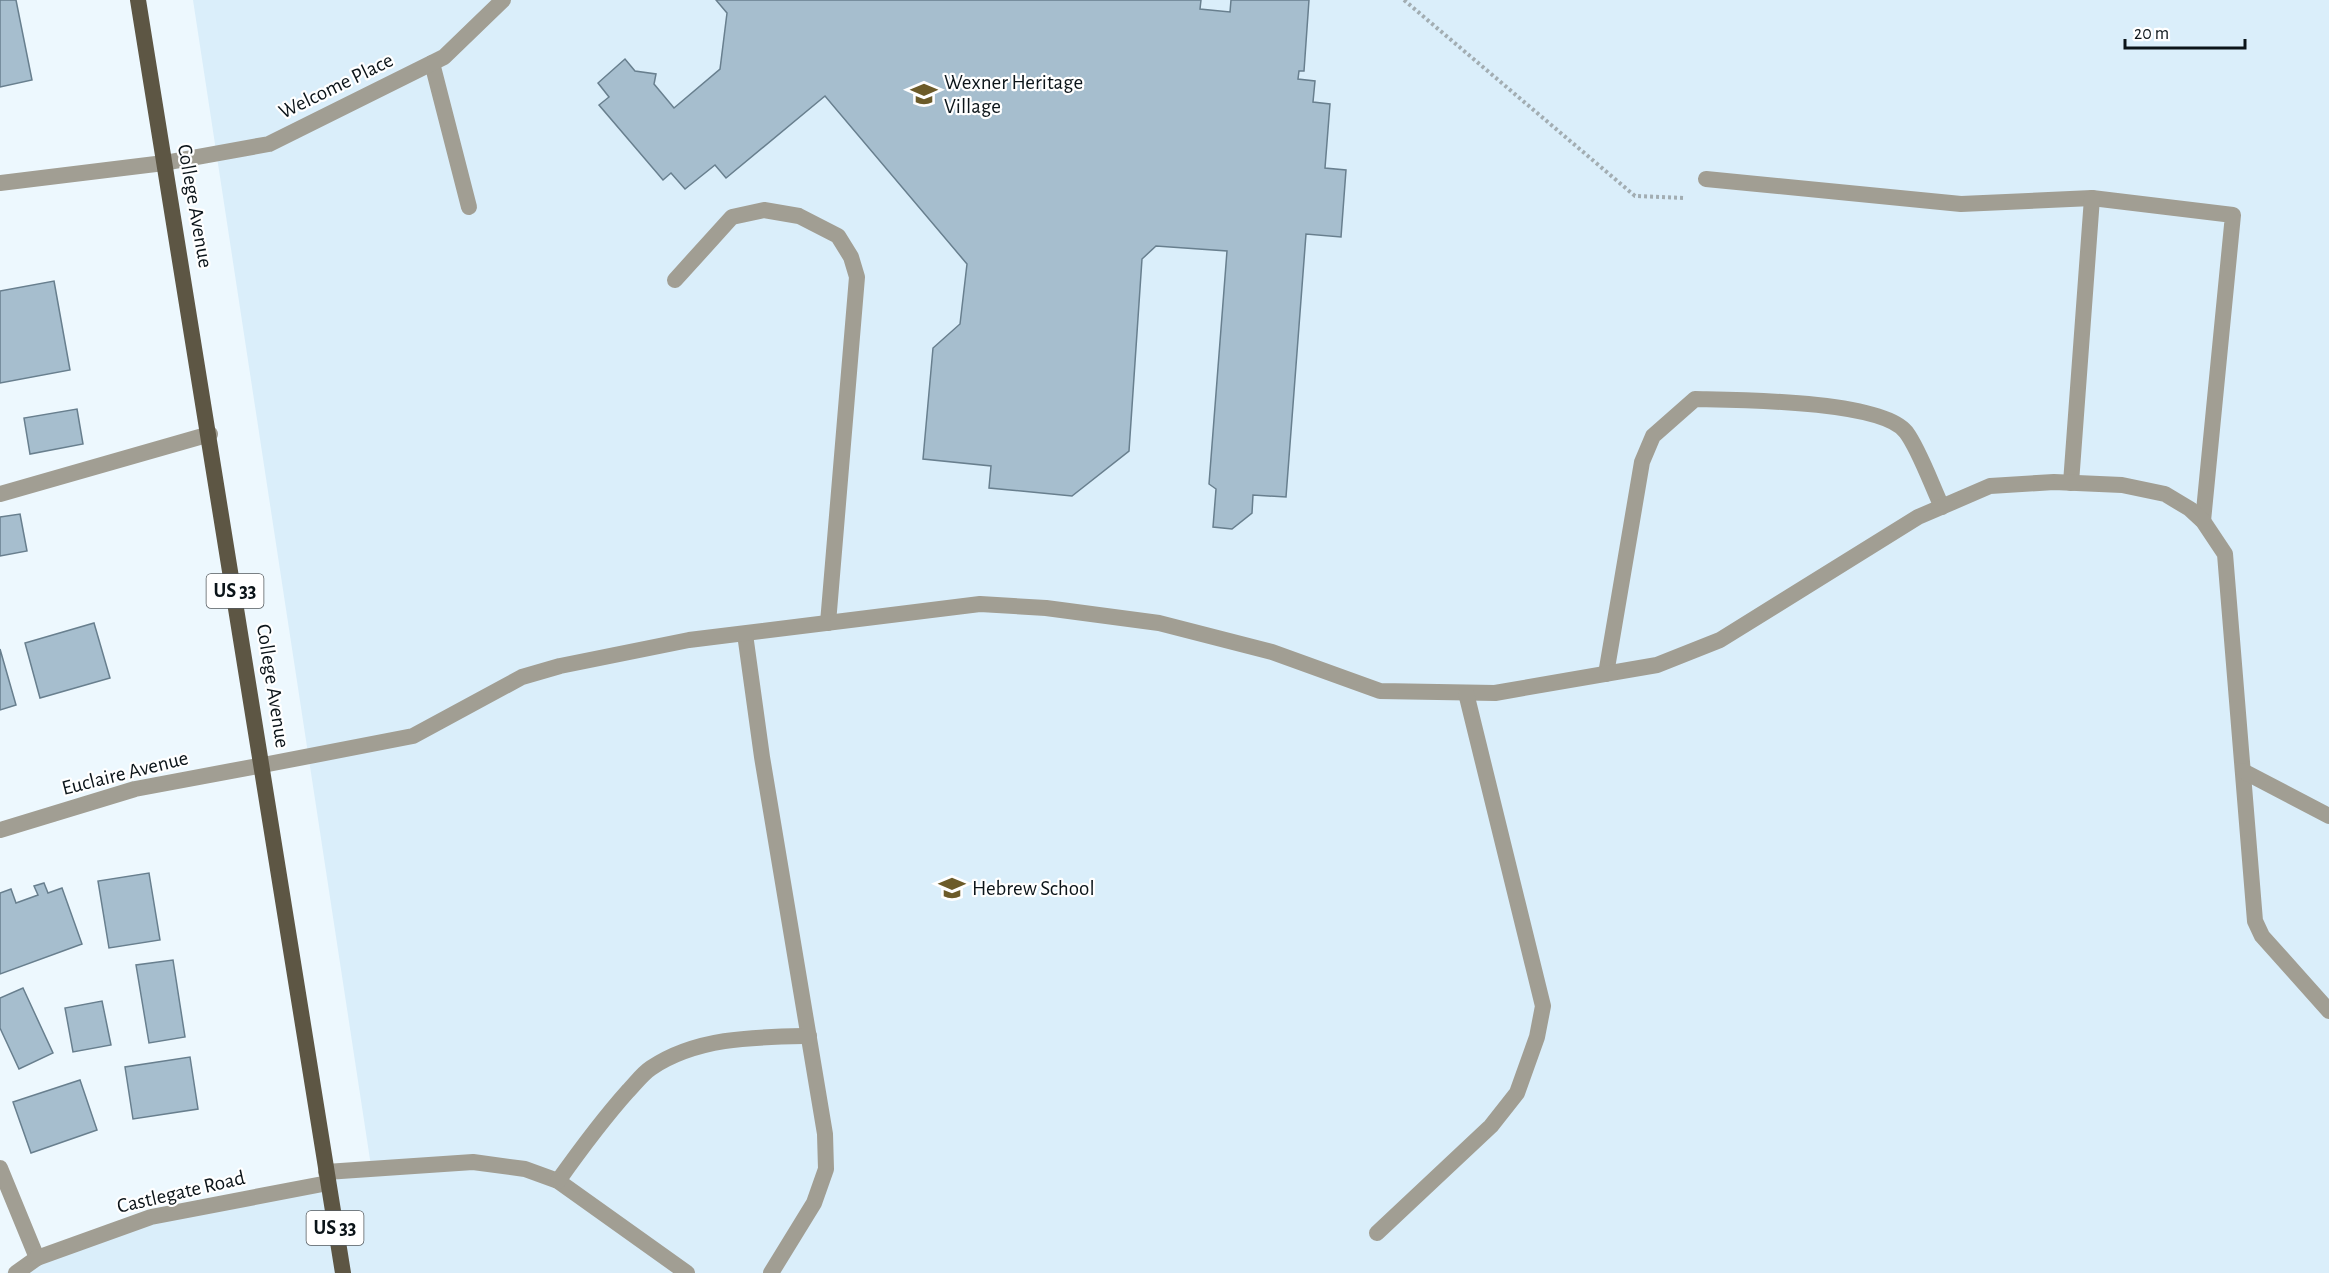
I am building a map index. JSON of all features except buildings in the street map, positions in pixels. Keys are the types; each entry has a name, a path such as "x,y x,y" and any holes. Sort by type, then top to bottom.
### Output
{"main road":[{"name":"College Avenue","path":"138,0 210,434 343,1273"}],"street":[{"name":"Welcome Place","path":"0,183 164,163 269,144 444,57 504,0"},
{"path":"432,63 469,207"},
{"path":"1706,179 1961,204 2092,198 2233,215 2203,521"},
{"path":"2071,483 2092,198"},
{"path":"675,280 732,217 764,210 799,216 838,236 851,256 857,278 828,623"},
{"path":"1606,674 1641,462 1653,436 1695,399 1788,401 1875,415 1906,430 1942,507"},
{"path":"0,494 210,434"},
{"name":"Euclaire Avenue","path":"0,830 135,789 413,736 522,677 560,666 689,640 980,604 1046,608 1158,623 1272,652 1380,691 1495,693 1657,665 1720,640 1918,517 1990,486 2071,483 2122,485 2165,494 2190,509 2203,521 2225,554 2255,921 2262,936 2329,1011"},
{"path":"745,634 761,750 825,1134 826,1169 814,1203 795,1239 771,1273"},
{"path":"1377,1233 1491,1126 1517,1093 1537,1037 1543,1006 1466,693"},
{"path":"2242,771 2329,816"},
{"path":"558,1181 609,1112 649,1070 668,1059 705,1045 749,1037 809,1036"},
{"name":"Castlegate Road","path":"16,1273 37,1258 151,1217 327,1177 473,1162 525,1169 558,1181 687,1273"},
{"path":"0,1168 37,1258"}],"path":[{"path":"1404,0 1635,196 1697,198 1706,179"}],"shaded area":[{"path":"193,0 2329,0 2329,1273 6,1273 19,1262 68,1241 371,1166"}],"place":[{"name":"Wexner Heritage Village","path":"924,94"},
{"name":"Hebrew School","path":"952,888"}]}
